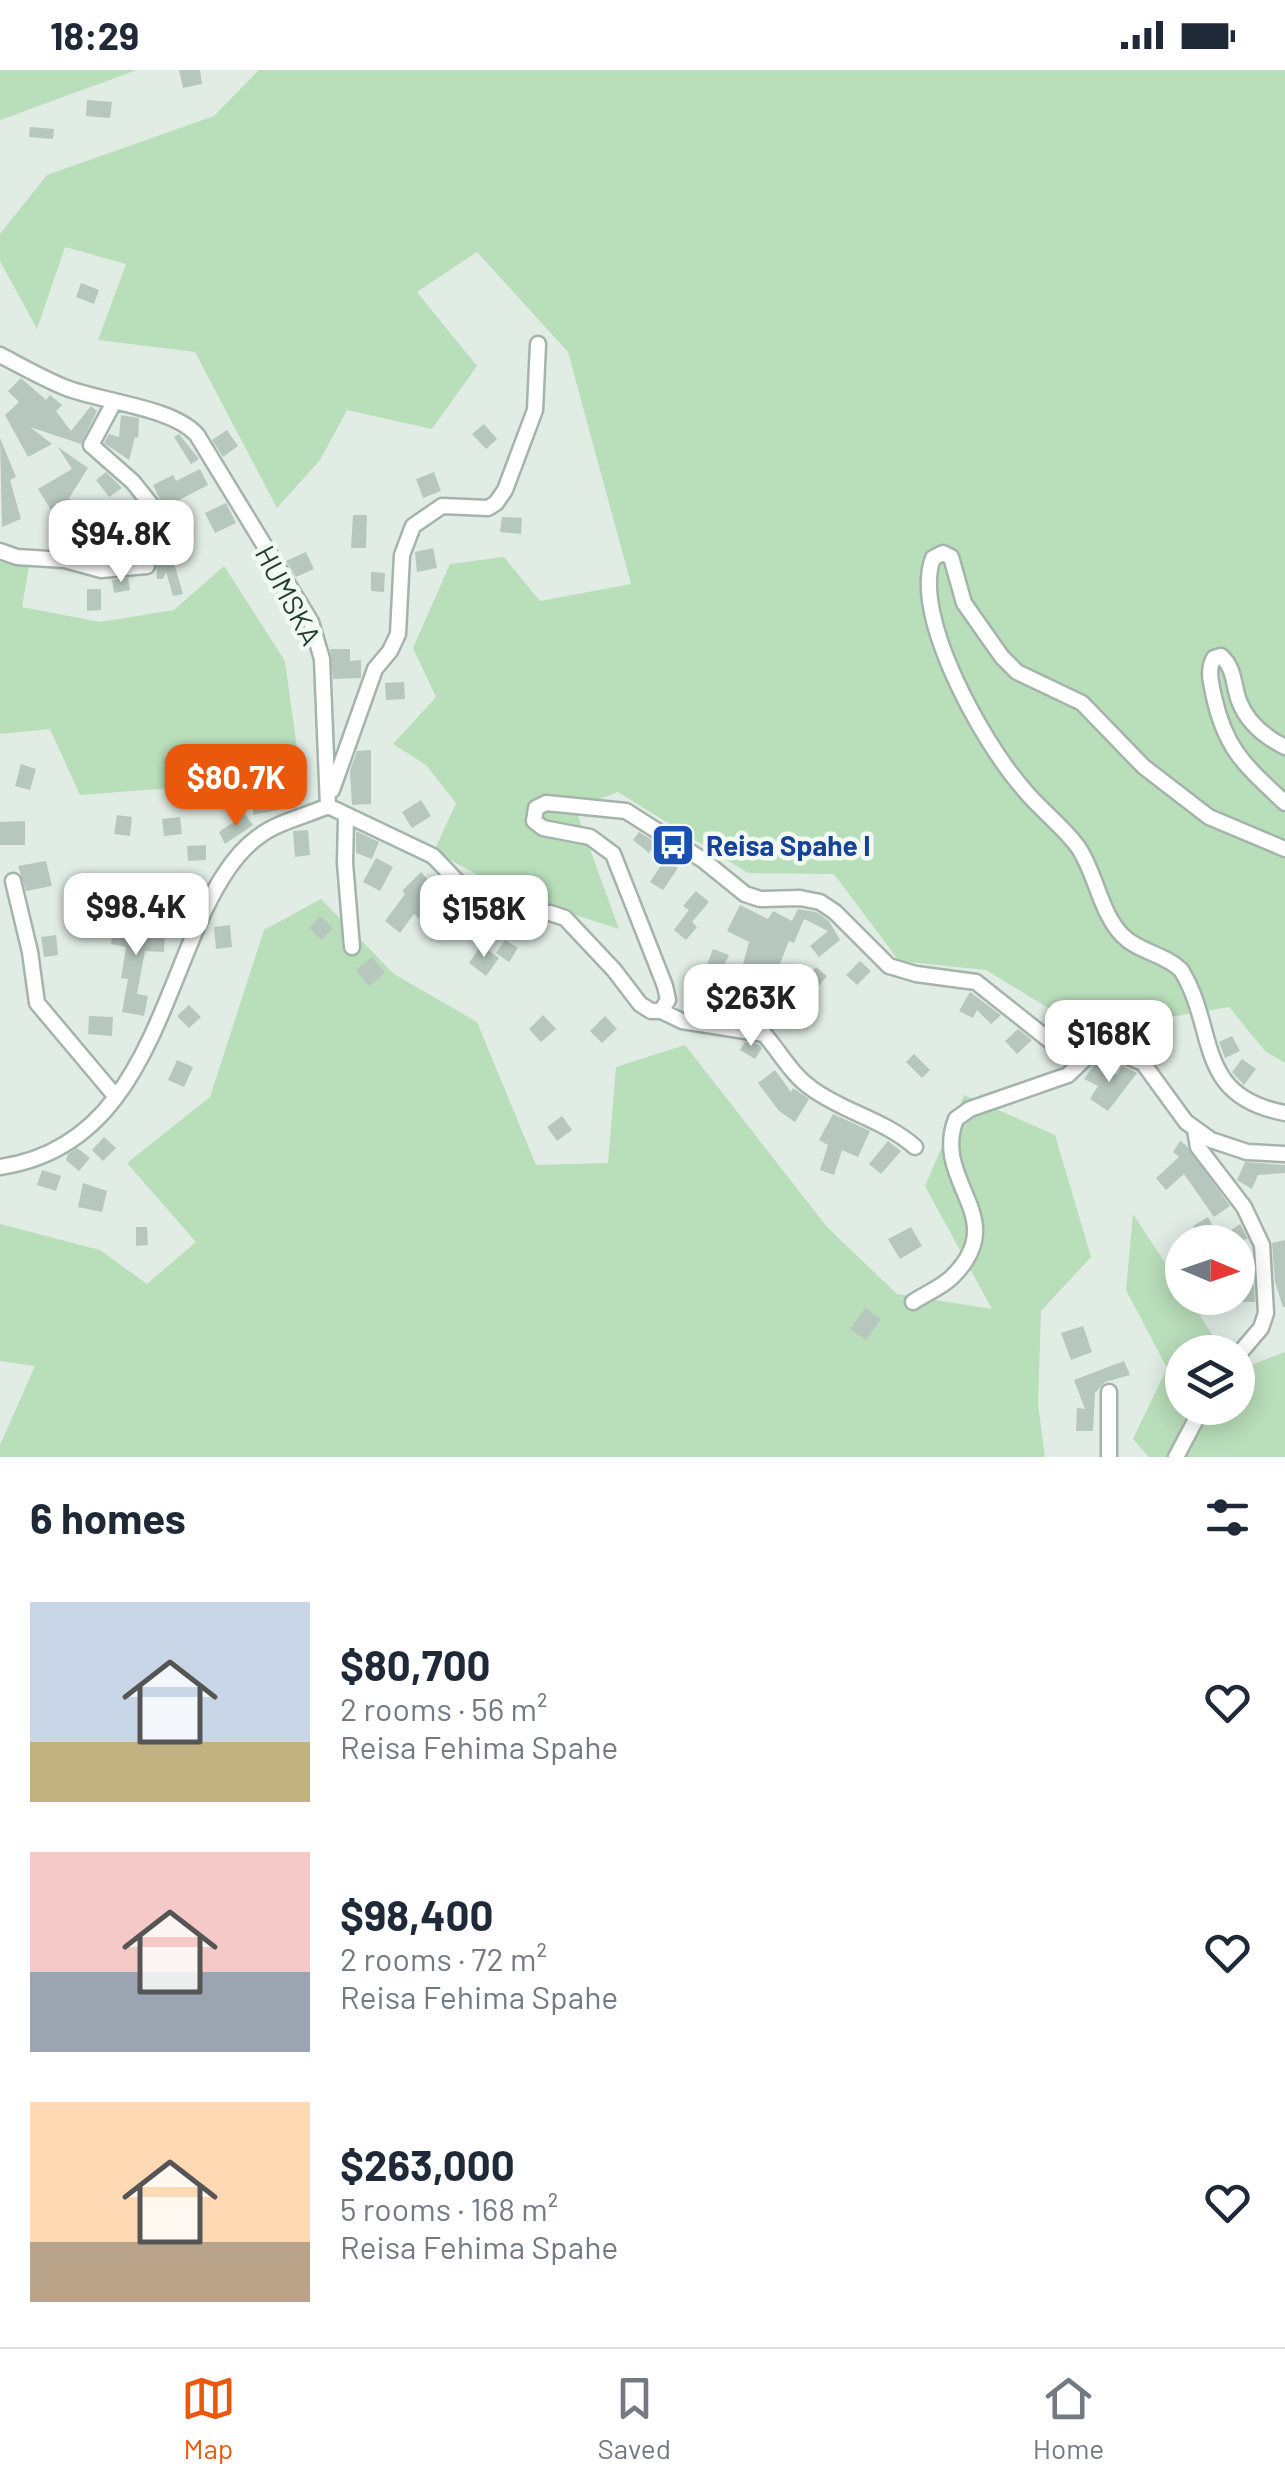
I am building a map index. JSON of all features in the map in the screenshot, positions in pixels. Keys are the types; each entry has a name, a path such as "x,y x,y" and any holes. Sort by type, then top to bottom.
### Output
{"street":[{"path":"0,1167 48,1156 73,1142 116,1098 157,1029 192,938 221,880 255,838 328,804 375,669 398,634 402,555 413,526 442,506 488,508 506,490 535,410 538,344"},
{"name":"HUMSKA","path":"0,355 64,387 186,423 311,622 322,659 328,804"},
{"path":"113,404 90,445 133,482 154,507"},
{"path":"0,551 16,557 65,560 101,570 147,566"},
{"path":"1285,850 1210,818 1144,767 1082,703 1017,672 964,603 952,557 943,554 933,558 930,575 934,622 966,704 1020,785 1082,851 1123,936 1182,970 1218,1072 1254,1104 1285,1112"},
{"path":"1285,747 1270,740 1247,716 1228,663 1221,656 1214,658 1210,678 1228,742 1285,803"},
{"path":"328,804 346,817 433,856 476,901 498,912 550,913 565,918 651,1012 660,1011 682,1022 764,1034 792,1072 811,1088 915,1147"},
{"path":"660,1011 668,1000 666,986 614,854 590,837 538,826 534,814 540,805 626,811 702,860 745,894 760,899 820,902 836,912 889,966 976,982 1054,1044 1122,1052 1142,1062 1196,1130 1229,1148 1285,1154"},
{"path":"346,817 345,863 352,947"},
{"path":"13,881 37,1002 116,1098"},
{"path":"913,1302 950,1279 976,1239 975,1218 949,1154 956,1119 970,1109 1068,1075 1096,1048"},
{"path":"1196,1130 1198,1147 1244,1207 1262,1245 1266,1313 1255,1335"},
{"path":"1109,1392 1109,1457"},
{"path":"1176,1457 1193,1425"}],"green space":[{"path":"0,70 137,70 0,120"},
{"path":"259,70 1285,70 1285,1063 1265,1051 1229,1007 1146,1021 1050,1009 986,970 899,961 834,874 748,873 618,792 575,808 619,929 518,897 434,851 456,803 426,765 393,744 436,697 413,648 450,564 504,557 540,601 631,584 568,352 477,252 417,292 477,366 432,429 347,410 320,460 277,508 195,352 98,340 126,264 65,247 37,329 0,261 0,234 47,175 214,116"},
{"path":"0,549 31,554 22,607 100,622 174,610 224,566 285,661 301,778 80,795 50,729 0,734"},
{"path":"321,899 394,974 477,1022 536,1165 608,1163 616,1067 685,1045 827,1227 897,1294 992,1309 925,1186 964,1095 1055,1135 1091,1257 1041,1311 1038,1404 1045,1457 0,1457 0,1445 35,1366 0,1361 0,1224 100,1250 147,1284 196,1242 127,1163 210,1097 264,930"},
{"path":"1133,1214 1165,1263 1165,1315 1199,1315 1213,1335 1165,1335 1165,1364 1126,1290"},
{"path":"1285,1352 1285,1457 1149,1457 1133,1439 1165,1372 1165,1425 1255,1425 1255,1363"}],"building":[{"path":"179,70 200,70 202,84 183,88"},
{"path":"87,100 112,102 110,118 86,116"},
{"path":"30,127 54,129 53,139 29,137"},
{"path":"81,283 99,290 94,304 76,297"},
{"path":"21,378 46,400 50,395 62,405 56,411 71,431 91,406 97,411 81,444 30,427 52,444 28,457 5,415 19,402 8,391"},
{"path":"121,415 139,418 138,438 135,437 129,460 104,443 109,434 119,437"},
{"path":"484,424 497,439 486,449 472,434"},
{"path":"227,430 238,446 223,457 212,440"},
{"path":"179,434 199,459 191,464 174,437"},
{"path":"0,438 16,477 10,480 21,519 2,527"},
{"path":"58,447 88,468 69,498 72,504 54,515 38,489 72,469"},
{"path":"200,469 208,485 164,508 153,485 173,475 176,481"},
{"path":"106,472 122,488 109,497 96,480"},
{"path":"434,472 441,491 423,498 416,479"},
{"path":"226,503 236,523 215,533 205,513"},
{"path":"114,506 125,520 110,533 122,548 109,559 102,559 90,549 93,546 80,531"},
{"path":"353,515 367,515 366,548 351,548"},
{"path":"150,517 165,548 153,554 174,563 183,594 173,596 166,572 163,579 157,579 156,561 145,555 131,527"},
{"path":"502,517 522,518 521,534 500,532"},
{"path":"433,548 437,568 417,572 415,552"},
{"path":"306,552 314,569 296,577 286,561"},
{"path":"371,572 385,573 384,592 371,591"},
{"path":"128,578 130,590 114,593 112,580"},
{"path":"87,589 101,589 101,610 87,611"},
{"path":"330,649 350,649 350,661 361,660 361,678 333,679"},
{"path":"404,682 405,699 386,700 385,683"},
{"path":"371,750 371,804 352,805 350,771 357,751"},
{"path":"21,764 36,769 30,790 15,786"},
{"path":"290,791 293,807 253,815 252,802 269,800 268,794"},
{"path":"421,800 431,816 412,828 402,812"},
{"path":"245,814 253,825 225,844 219,832"},
{"path":"117,815 132,817 130,836 114,834"},
{"path":"180,817 182,834 164,836 162,819"},
{"path":"25,821 25,845 0,845 0,822"},
{"path":"308,830 310,855 295,857 293,831"},
{"path":"356,831 379,842 372,859 356,853"},
{"path":"639,832 657,843 649,853 633,840"},
{"path":"206,845 206,860 188,861 187,846"},
{"path":"376,858 393,867 380,891 363,882"},
{"path":"665,859 678,868 663,890 650,882"},
{"path":"46,861 52,886 26,891 18,866"},
{"path":"421,872 446,900 441,905 457,921 439,938 414,914 400,933 385,921 405,894 402,891"},
{"path":"696,891 709,902 692,922 697,927 686,940 674,930 689,910 683,906"},
{"path":"740,905 768,919 773,911 792,921 798,909 816,912 829,921 840,940 819,957 810,946 828,931 804,919 794,943 789,941 774,979 742,968 749,942 727,931"},
{"path":"116,915 133,918 132,928 165,929 164,952 145,951 137,994 148,996 144,1016 122,1012 128,979 121,978 126,947 111,944"},
{"path":"320,916 333,928 322,940 309,928"},
{"path":"230,925 232,947 216,949 214,927"},
{"path":"56,935 58,955 44,957 41,937"},
{"path":"505,940 518,948 509,962 496,953"},
{"path":"481,945 499,958 486,976 469,963"},
{"path":"713,949 729,955 705,1004 684,992 696,972 703,976"},
{"path":"372,957 385,973 369,986 356,970"},
{"path":"860,961 871,971 857,985 846,975"},
{"path":"816,967 827,976 813,993 802,983"},
{"path":"970,992 1001,1015 991,1024 977,1010 973,1018 959,1011"},
{"path":"189,1005 201,1017 189,1028 177,1016"},
{"path":"543,1015 556,1029 541,1042 529,1029"},
{"path":"89,1016 113,1017 112,1036 88,1034"},
{"path":"605,1016 617,1029 602,1043 590,1031"},
{"path":"1018,1029 1032,1040 1017,1054 1005,1041"},
{"path":"1232,1036 1240,1051 1225,1058 1219,1042"},
{"path":"745,1042 762,1048 755,1059 740,1050"},
{"path":"914,1054 930,1070 922,1078 906,1062"},
{"path":"1242,1059 1256,1069 1244,1085 1232,1072"},
{"path":"177,1060 193,1067 184,1087 168,1080"},
{"path":"1095,1064 1117,1075 1122,1066 1137,1073 1108,1111 1090,1099 1098,1086 1084,1079"},
{"path":"775,1070 791,1092 793,1088 809,1099 795,1122 779,1111 758,1083"},
{"path":"833,1114 870,1131 858,1157 842,1150 834,1175 820,1170 828,1145 819,1140"},
{"path":"562,1116 572,1130 557,1141 547,1127"},
{"path":"104,1137 116,1148 103,1161 92,1150"},
{"path":"888,1141 901,1151 881,1174 869,1164"},
{"path":"1180,1141 1230,1206 1214,1217 1184,1174 1166,1190 1156,1178 1179,1157 1173,1152"},
{"path":"77,1148 90,1158 79,1171 66,1160"},
{"path":"1245,1162 1285,1165 1285,1173 1258,1175 1252,1189 1237,1180"},
{"path":"42,1170 61,1176 56,1191 37,1185"},
{"path":"83,1183 107,1191 102,1212 78,1207"},
{"path":"1208,1217 1212,1225 1195,1225"},
{"path":"136,1227 147,1227 148,1245 136,1246"},
{"path":"911,1227 922,1246 900,1259 888,1239"},
{"path":"1285,1240 1283,1307 1275,1282 1272,1243"},
{"path":"865,1308 881,1319 866,1340 850,1329"},
{"path":"1083,1326 1092,1352 1071,1360 1061,1333"},
{"path":"1124,1361 1130,1375 1105,1382 1095,1393 1093,1431 1076,1431 1077,1408 1085,1409 1074,1380"}],"place":[{"name":"Reisa Spahe I","path":"673,845"}]}
